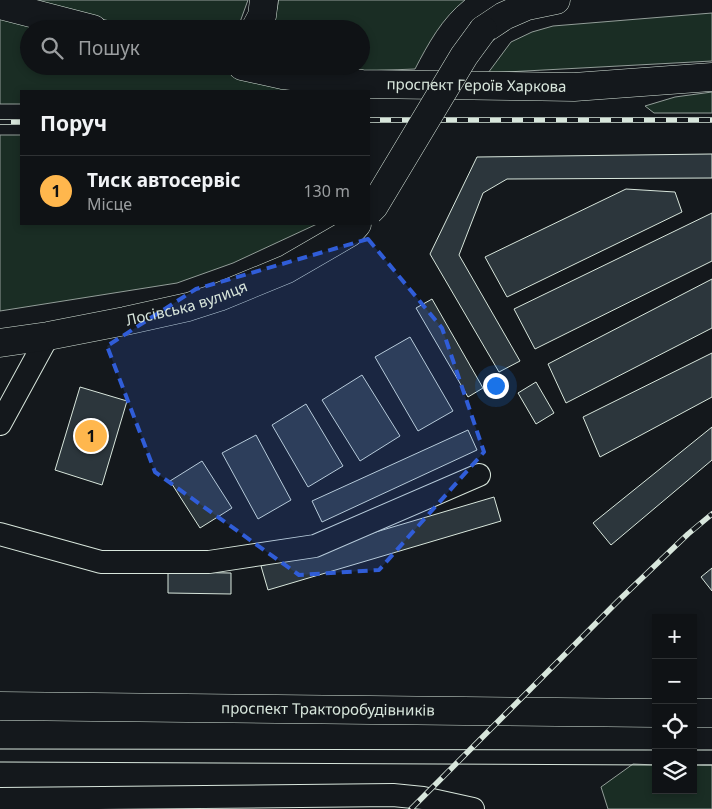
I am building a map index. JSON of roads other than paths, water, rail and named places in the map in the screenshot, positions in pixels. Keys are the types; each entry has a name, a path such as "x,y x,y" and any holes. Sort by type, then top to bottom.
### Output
{"main road":[{"path":"260,20 264,0"},
{"path":"370,210 464,56 483,30 504,16 527,6 556,0"},
{"path":"0,5 58,20"},
{"name":"проспект Героїв Харкова","path":"283,75 362,84 574,87 712,77"},
{"name":"Лосівська вулиця","path":"0,343 48,336 188,307 220,297 287,269 353,228"},
{"name":"проспект Тракторобудівників","path":"0,706 652,713"},
{"path":"697,713 712,713"}],"street":[{"path":"0,424 48,336"},
{"path":"0,534 101,562 209,562 315,546 479,475"},
{"path":"0,799 393,795 423,798 473,809"}],"tram line":[{"path":"0,749 652,750"},
{"path":"697,750 712,750"},
{"path":"0,762 652,765"},
{"path":"697,765 712,765"}],"railway":[{"path":"370,120 712,120"},
{"path":"0,122 20,122"},
{"path":"411,809 618,601 688,534 712,514"}],"place":[{"name":"Тиск автосервіс","path":"91,436"}]}
